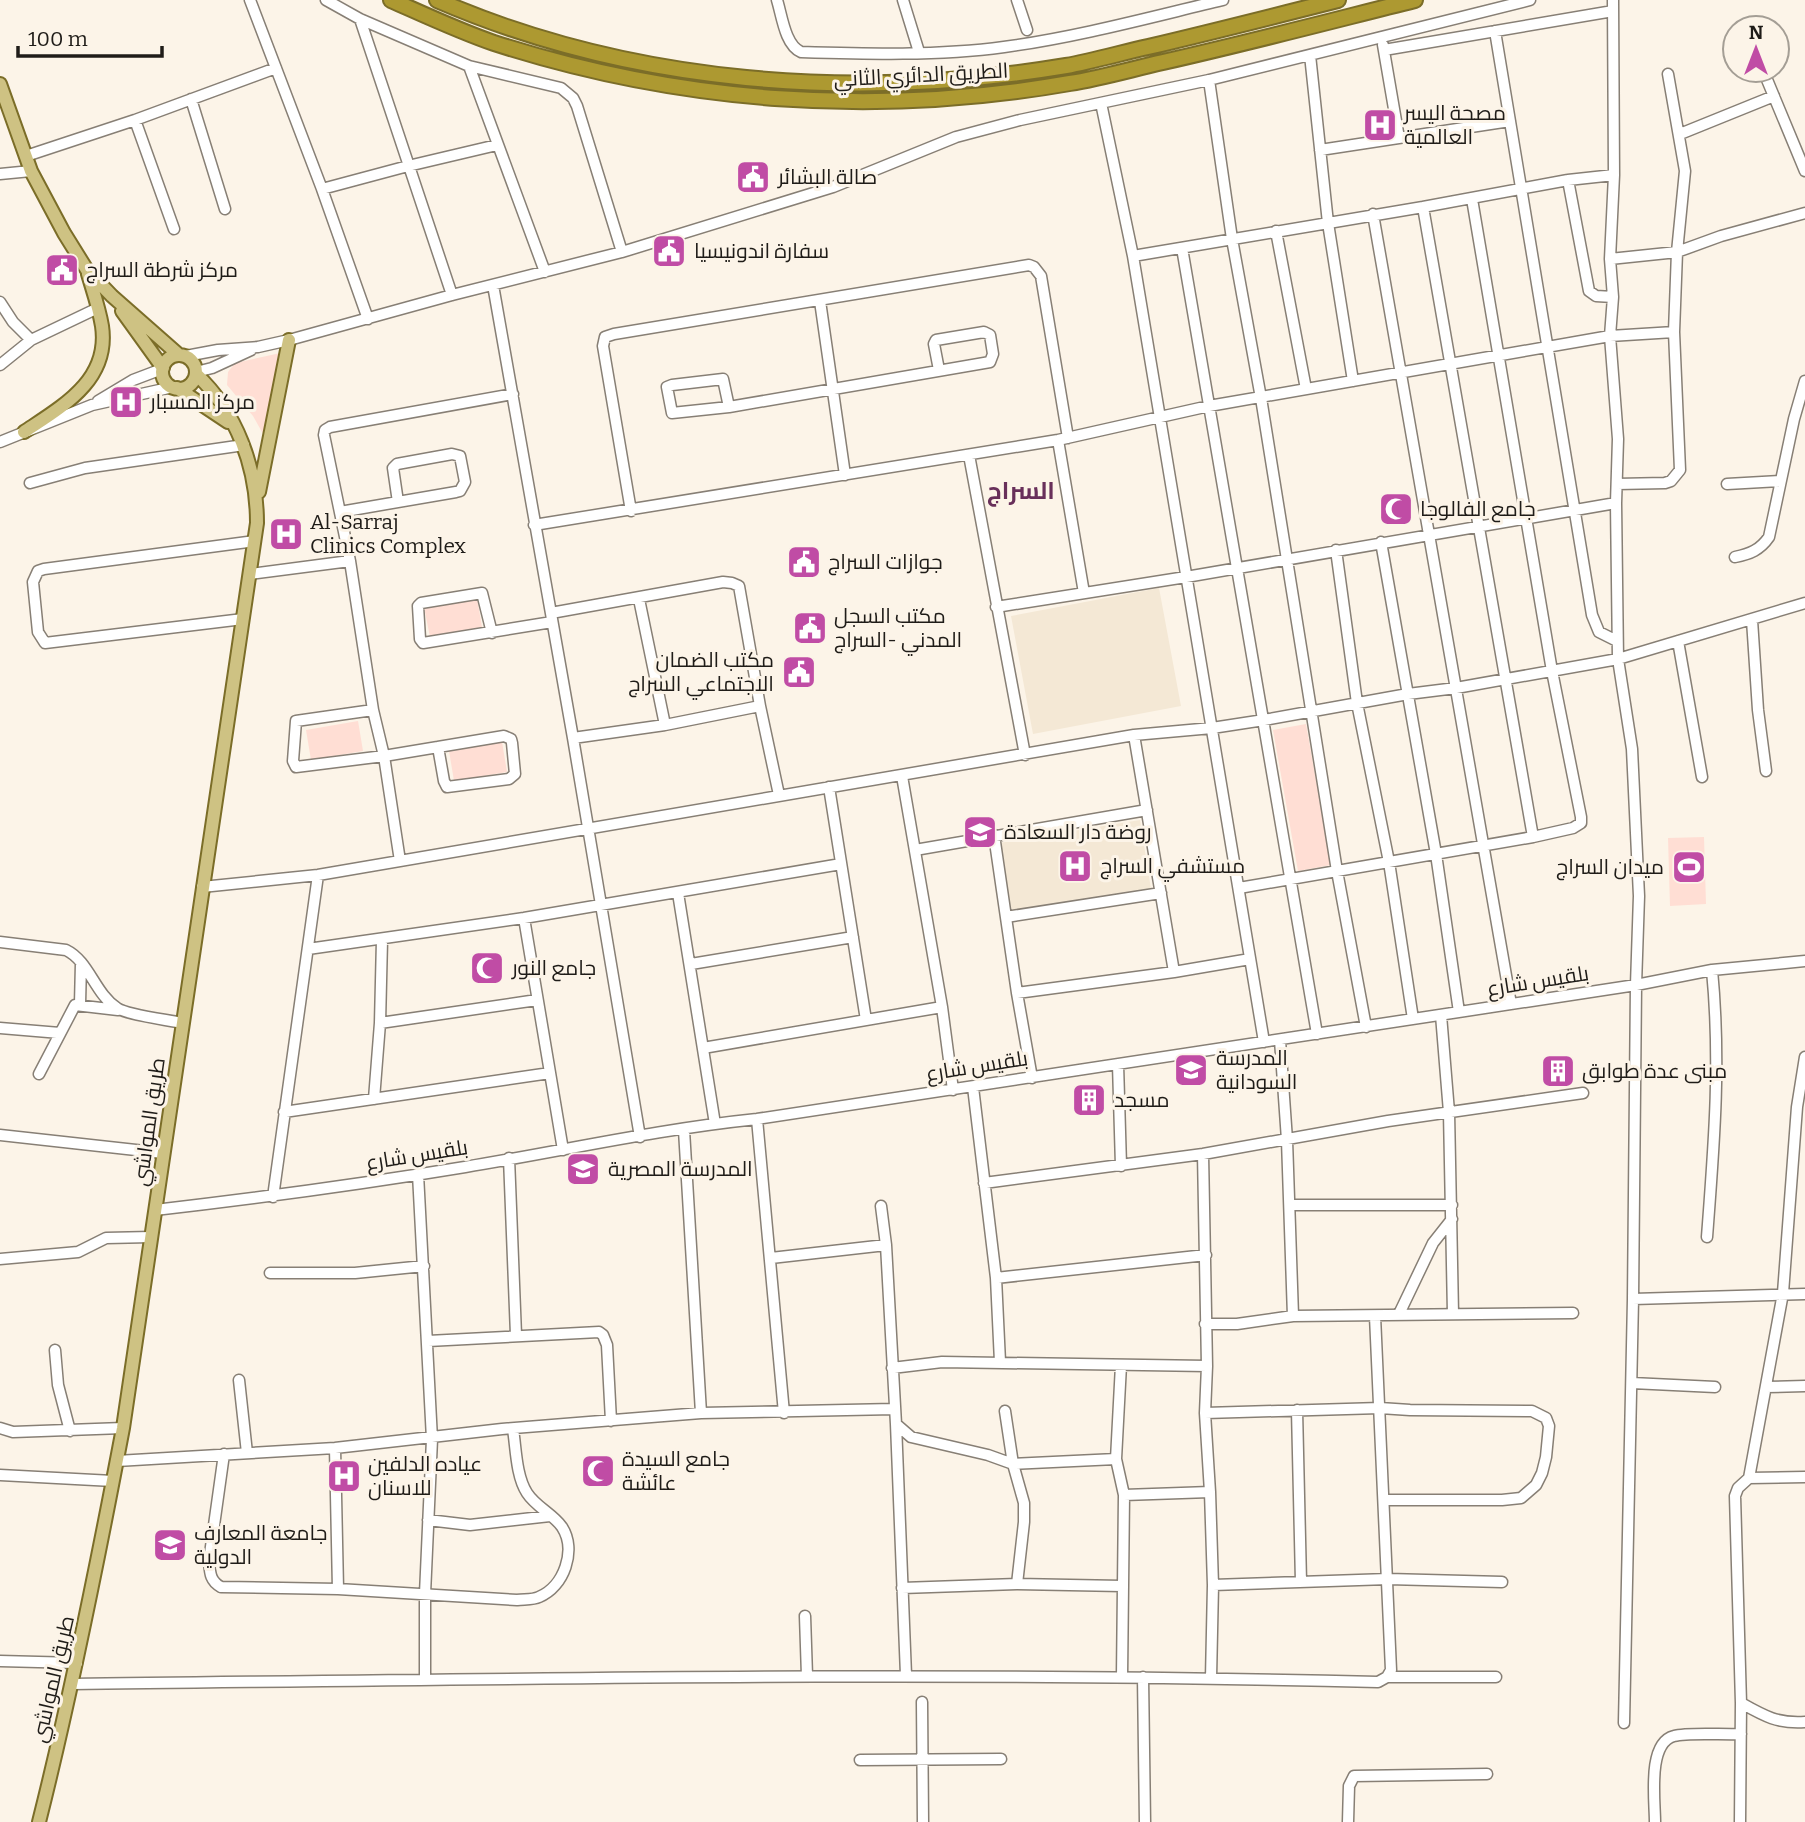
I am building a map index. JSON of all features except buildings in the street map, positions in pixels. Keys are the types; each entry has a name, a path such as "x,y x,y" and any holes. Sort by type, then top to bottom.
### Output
{"highway":[{"name":"الطريق الدائري الثاني","path":"391,0 493,43 589,69 673,87 778,99 891,102 976,96 1072,83 1415,0"},
{"name":"الطريق الدائري الثاني","path":"437,0 500,25 587,50 680,69 760,80 893,85 974,79 1068,66 1338,0"}],"main road":[{"path":"0,84 31,171 87,270 112,296 194,364 196,373 190,385 175,388 163,378 163,368 167,360 182,355"},
{"path":"24,432 82,391 94,375 103,341 98,308 87,270"},
{"path":"112,296 163,368"},
{"path":"257,502 289,340"},
{"name":"طريق المواشي","path":"39,1822 73,1684 123,1428 255,541 257,502 253,475 244,445 216,396 196,373"},
{"name":"طريق المواشي","path":"175,388 201,402 233,426"}],"street":[{"path":"250,0 368,319"},
{"path":"326,0 360,19 470,66 554,85 568,92 573,98 622,252"},
{"path":"777,0 792,45 802,52 889,54 1003,48 1086,33 1189,4 1223,0"},
{"path":"903,0 919,52"},
{"path":"1017,0 1027,30"},
{"path":"182,355 258,347 289,340 622,252 833,187 905,156 1020,120 1209,80 1530,0"},
{"path":"1384,50 1495,31 1613,5 1614,175 1610,259 1613,297 1610,335 1618,439 1617,641 1632,749 1639,896 1624,1723"},
{"path":"360,19 452,295"},
{"path":"1495,31 1593,620 1602,635 1617,641"},
{"path":"1382,38 1399,138"},
{"path":"1310,55 1328,223 1353,381"},
{"path":"470,66 545,272"},
{"path":"26,156 135,120 276,68"},
{"path":"1617,484 1665,483 1671,481 1681,470 1674,332 1677,251 1685,171 1668,74"},
{"path":"1209,80 1232,239 1261,398 1337,871 1366,1027"},
{"path":"1769,84 1805,171"},
{"path":"1680,134 1774,96"},
{"path":"191,99 225,209"},
{"path":"1101,103 1133,256 1264,1042"},
{"path":"135,120 174,229"},
{"path":"1320,150 1510,121"},
{"path":"322,189 497,145"},
{"path":"0,174 31,171"},
{"path":"1133,256 1472,199 1568,180 1614,175"},
{"path":"1568,180 1590,291 1596,296 1613,297"},
{"path":"1238,888 1533,837 1573,828 1581,822 1552,671 1472,199"},
{"path":"1423,207 1533,837"},
{"path":"1610,259 1677,251 1805,213"},
{"path":"1374,214 1511,1004"},
{"path":"1276,231 1306,389"},
{"path":"1182,248 1317,1034"},
{"path":"631,511 603,346 605,337 1024,266 1034,267 1041,276 1084,593"},
{"path":"493,285 640,1137"},
{"path":"820,301 845,475"},
{"path":"0,302 13,322 32,341"},
{"path":"0,365 32,341 98,308"},
{"path":"729,407 723,379 667,387 672,413 729,407 990,362 993,354 990,335 984,332 936,340 939,370"},
{"path":"534,525 1063,439 1209,406 1610,335 1674,332"},
{"path":"196,373 258,347"},
{"path":"0,442 92,405 133,380 163,368"},
{"path":"1735,557 1750,554 1769,537 1805,381"},
{"path":"92,405 175,388"},
{"path":"400,861 384,756 373,710 350,561 325,430 513,394"},
{"path":"30,483 85,468 244,445"},
{"path":"340,512 398,502 460,491 465,482 460,456 453,454 397,464 393,468 393,474 398,502"},
{"path":"969,455 1025,755"},
{"path":"1727,484 1780,481"},
{"path":"996,607 1616,503"},
{"path":"243,619 49,644 41,639 38,632 33,582 38,571 44,569 255,541"},
{"path":"1381,542 1436,854 1459,1012"},
{"path":"1336,550 1357,702 1389,862 1413,1019"},
{"path":"250,574 350,561"},
{"path":"492,633 482,593 421,603 418,606 422,643 492,633 552,617 723,582 739,586 779,795"},
{"path":"639,599 665,725"},
{"path":"202,887 318,874 400,861 587,827 1134,736 1212,728 1357,702 1456,688 1618,659 1805,606"},
{"path":"1752,620 1758,710 1766,771"},
{"path":"1678,641 1702,777"},
{"path":"573,738 665,725 760,706"},
{"path":"373,710 296,721 293,761 296,767 508,736 512,743 515,774 509,779 447,786 438,747"},
{"path":"1134,736 1174,972"},
{"path":"902,776 942,1007 953,1090"},
{"path":"829,788 866,1020"},
{"path":"915,850 1147,810"},
{"path":"994,835 1032,1077"},
{"path":"308,949 524,918 841,864"},
{"path":"273,1197 318,874"},
{"path":"678,893 715,1124"},
{"path":"1006,917 1161,893"},
{"path":"524,918 563,1150"},
{"path":"691,964 853,937"},
{"path":"374,1099 380,1023 382,940"},
{"path":"0,943 66,950 75,954 98,988 118,1010"},
{"path":"1017,993 1250,959"},
{"name":"بلقيس شارع","path":"155,1210 273,1197 715,1124 1366,1027 1712,971 1805,961"},
{"path":"80,963 80,1004"},
{"path":"1707,1237 1717,1101 1717,1027 1712,971"},
{"path":"380,1023 537,1000"},
{"path":"39,1074 72,1009 80,1004 183,1023"},
{"path":"703,1048 942,1007"},
{"path":"1441,1015 1449,1112 1453,1314"},
{"path":"0,1028 60,1033"},
{"path":"1280,1040 1287,1140 1293,1316"},
{"path":"1740,1822 1741,1703 1735,1496 1738,1488 1749,1478 1783,1293 1793,1173 1792,1154 1805,1057"},
{"path":"1118,1064 1121,1166"},
{"path":"284,1112 550,1073"},
{"path":"973,1087 996,1278 1000,1362"},
{"path":"984,1183 1203,1154 1388,1121 1583,1093"},
{"path":"757,1119 784,1413"},
{"path":"684,1130 701,1413"},
{"path":"0,1135 163,1153"},
{"path":"1203,1154 1207,1366 1205,1413 1213,1585 1211,1678"},
{"path":"509,1158 516,1335"},
{"path":"1793,1173 1805,1173"},
{"path":"418,1174 432,1439 425,1594 425,1680"},
{"path":"1290,1205 1452,1205"},
{"path":"881,1206 886,1245 896,1424 906,1675"},
{"path":"1399,1314 1433,1243 1452,1219"},
{"path":"0,1259 78,1252 106,1238 151,1237"},
{"path":"771,1258 886,1245"},
{"path":"996,1278 1206,1255"},
{"path":"270,1273 355,1273 424,1265"},
{"path":"1633,1299 1805,1294"},
{"path":"1205,1324 1256,1322 1293,1316 1573,1313"},
{"path":"1375,1316 1388,1579 1391,1670 1387,1677"},
{"path":"428,1341 594,1331 603,1335 607,1345 611,1421"},
{"path":"55,1350 58,1385 70,1431"},
{"path":"892,1368 942,1362 1207,1366"},
{"path":"1121,1365 1116,1459 1124,1495 1122,1677"},
{"path":"239,1380 247,1453"},
{"path":"1632,1383 1715,1387"},
{"path":"1766,1387 1805,1386"},
{"path":"1205,1413 1380,1408 1532,1411 1546,1418 1549,1426 1542,1473 1536,1485 1521,1498 1384,1500"},
{"path":"117,1461 335,1448 701,1413 894,1409"},
{"path":"1297,1410 1301,1582"},
{"path":"1005,1411 1013,1464 1024,1503 1017,1584"},
{"path":"896,1424 911,1437 988,1455 1013,1464 1116,1459"},
{"path":"0,1429 13,1432 123,1428"},
{"path":"224,1454 209,1562 210,1576 214,1584 220,1587 338,1590 517,1600 538,1598 558,1583 565,1569 568,1551 566,1535 560,1525 527,1493 522,1482 513,1429"},
{"path":"335,1448 338,1590"},
{"path":"0,1475 113,1481"},
{"path":"1749,1478 1805,1476"},
{"path":"1124,1495 1210,1492"},
{"path":"428,1520 470,1525 550,1516"},
{"path":"1213,1585 1388,1579 1502,1582"},
{"path":"902,1588 1017,1584 1122,1586"},
{"path":"805,1616 807,1676"},
{"path":"0,1661 77,1663"},
{"path":"73,1684 906,1675 1378,1682 1387,1677 1496,1677"},
{"path":"1143,1677 1145,1822"},
{"path":"922,1702 923,1822"},
{"path":"1741,1703 1764,1716 1786,1723 1805,1722"},
{"path":"1655,1822 1655,1759 1663,1742 1674,1736 1741,1734"},
{"path":"860,1760 1001,1759"},
{"path":"1348,1822 1349,1786 1354,1776 1487,1774"}],"shaded area":[{"path":"285,352 267,441 253,416 227,385 228,372 235,363"},
{"path":"1159,588 1181,706 1033,734 1011,616"},
{"path":"477,598 482,627 430,637 424,607"},
{"path":"358,721 363,751 311,760 306,730"},
{"path":"1306,724 1331,865 1298,871 1273,730"},
{"path":"502,742 507,772 454,781 449,751"},
{"name":"مستشفي السراج","path":"1140,820 1151,889 1010,911 999,843"},
{"path":"1704,837 1706,904 1670,906 1668,838"}],"place":[{"name":"مصحة اليسر العالمية","path":"1380,125"},
{"name":"صالة البشائر","path":"753,177"},
{"name":"سفارة اندونيسيا","path":"669,251"},
{"name":"مركز شرطة السراج","path":"62,270"},
{"name":"مركز المسبار","path":"126,402"},
{"name":"جامع الفالوجا","path":"1396,509"},
{"name":"Al-Sarraj Clinics Complex","path":"286,534"},
{"name":"جوازات السراج","path":"804,562"},
{"name":"مكتب السجل المدني -السراج","path":"810,628"},
{"name":"مكتب الضمان الاجتماعي السراج","path":"799,672"},
{"name":"روضة دار السعادة","path":"980,832"},
{"name":"مستشفي السراج","path":"1075,866"},
{"name":"ميدان السراج","path":"1689,867"},
{"name":"جامع النور","path":"487,968"},
{"name":"المدرسة السودانية","path":"1191,1070"},
{"name":"مبنى عدة طوابق","path":"1558,1071"},
{"name":"مسجد","path":"1089,1100"},
{"name":"المدرسة المصرية","path":"583,1169"},
{"name":"جامع السيدة عائشة","path":"598,1471"},
{"name":"عياده الدلفين للاسنان","path":"344,1476"},
{"name":"جامعة المعارف الدولية","path":"170,1545"}],"district":[{"name":"السراج","path":"1021,491"}]}
